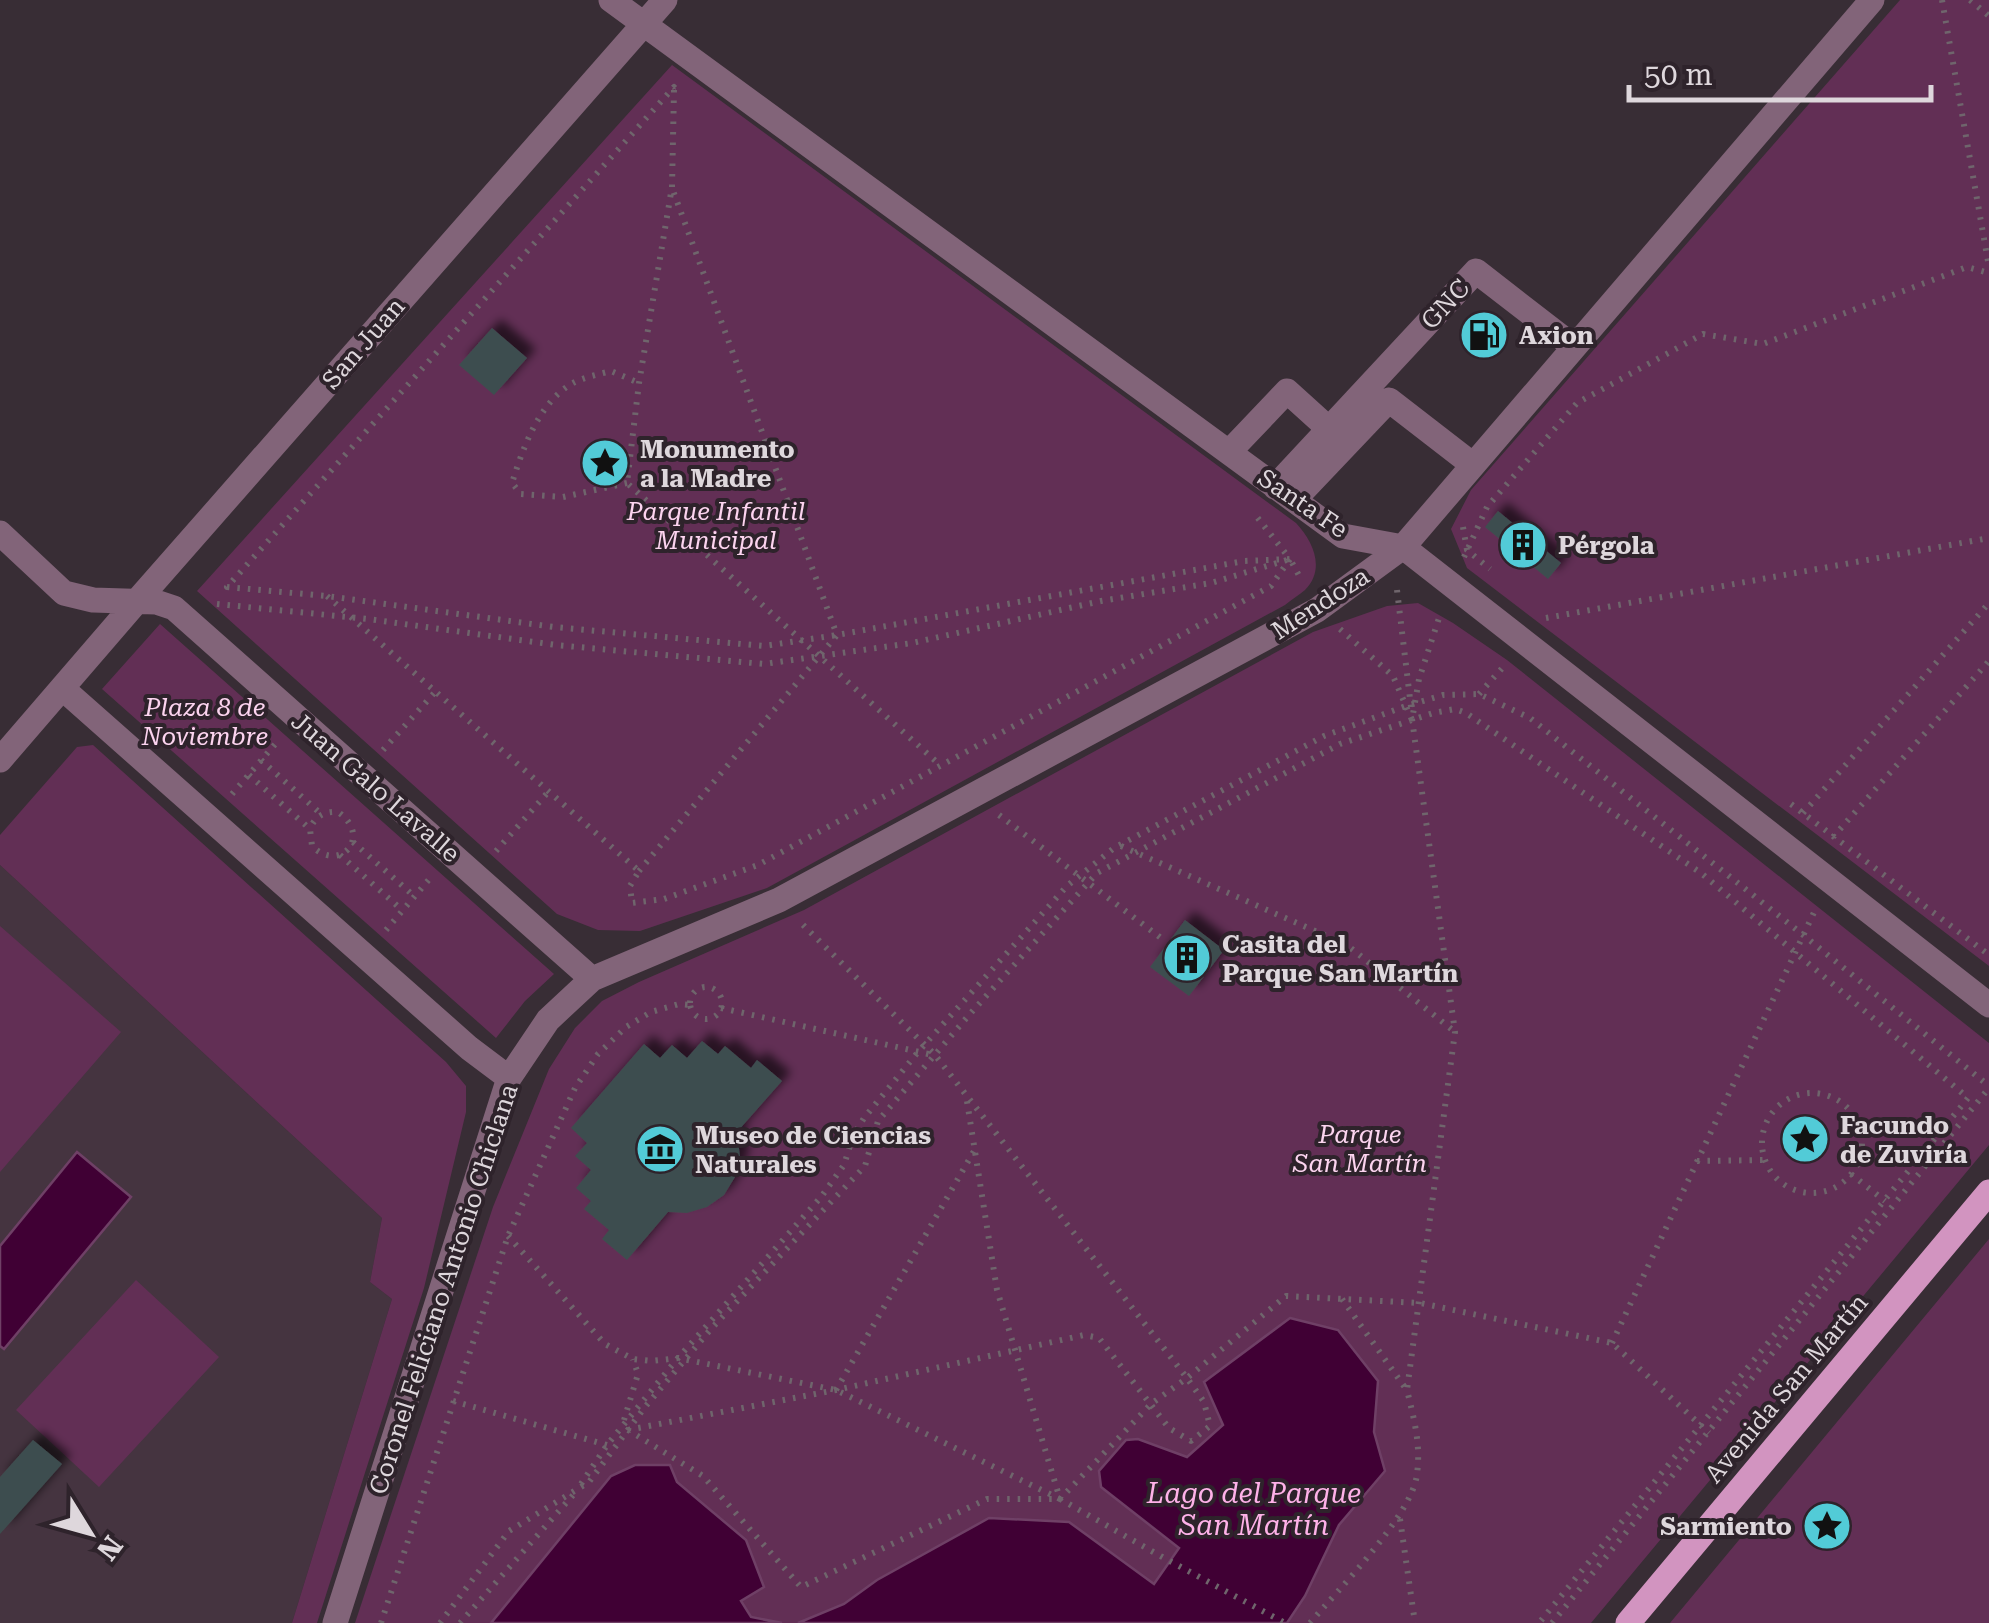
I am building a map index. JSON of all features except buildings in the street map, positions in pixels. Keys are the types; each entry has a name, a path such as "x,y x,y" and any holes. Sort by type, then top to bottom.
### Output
{"main road":[{"name":"Avenida San Martín","path":"1628,1623 1989,1192"}],"street":[{"name":"Santa Fe","path":"611,0 1343,536 1398,551 1450,582 1989,1005"},
{"name":"San Juan","path":"0,760 665,0"},
{"name":"Mendoza","path":"592,979 779,900 1317,610 1398,551 1872,0"},
{"name":"GNC","path":"1285,493 1329,428 1476,270 1574,347"},
{"path":"1229,452 1287,392 1329,428"},
{"path":"1285,493 1389,400 1473,465"},
{"path":"0,533 64,593 93,600 156,602 174,608"},
{"name":"Juan Galo Lavalle","path":"174,608 592,979"},
{"path":"62,688 469,1048 509,1078"},
{"name":"Coronel Feliciano Antonio Chiclana","path":"335,1623 509,1078 548,1020 592,979"}],"path":[{"path":"1410,705 1450,582 1487,507 1577,403 1703,334 1763,344 1967,267 1989,270 1942,0"},
{"path":"1970,0 1989,16"},
{"path":"674,87 690,99"},
{"path":"627,482 672,187 674,87"},
{"path":"674,87 226,587 326,596 554,627 764,646 1244,561 1290,559"},
{"path":"672,187 837,634"},
{"path":"627,482 563,497 521,494 512,483 526,439 547,406 573,383 611,371 640,384"},
{"path":"1474,509 1572,396"},
{"path":"627,482 974,795 1162,938"},
{"path":"1256,516 1290,559 1317,610 1393,676 1410,705"},
{"path":"1462,523 1467,550 1494,572"},
{"path":"1479,694 1548,616 1989,538"},
{"path":"1398,551 1410,705 1454,1032 1407,1390"},
{"path":"837,634 639,871 630,886 632,903 664,899 758,865 1271,586 1290,559"},
{"path":"174,608 188,601 556,645 764,664 912,643 1101,601 1211,584 1290,559"},
{"path":"326,596 639,871"},
{"path":"1778,840 1989,603"},
{"path":"1534,605 1563,628"},
{"path":"1612,1342 1795,953 1833,837 1989,661"},
{"path":"362,774 436,692"},
{"path":"440,1623 508,1531 589,1482 626,1427 681,1358 821,1197 844,1165 853,1136 864,1118 1067,886 1120,845 1324,736 1410,705 1443,695 1479,694 1530,718 1989,1087"},
{"path":"681,1358 865,1166 878,1121 1097,873 1340,744 1455,709 1701,873 1968,1098"},
{"path":"232,794 278,741"},
{"path":"261,760 321,814"},
{"path":"249,774 310,828"},
{"path":"475,874 549,792"},
{"path":"1788,801 1989,955"},
{"path":"338,812 353,828 352,842 340,855 330,857 318,852 310,839 310,828 321,814 338,812"},
{"path":"352,842 414,896"},
{"path":"1120,845 1346,944 1454,1032"},
{"path":"309,862 318,852"},
{"path":"340,855 402,910"},
{"path":"386,930 432,876"},
{"path":"779,900 921,1049"},
{"path":"706,988 719,995 720,1008 714,1017 704,1019 696,1016 690,1005 695,992 706,988"},
{"path":"380,1623 508,1236 576,1088 596,1057 626,1027 651,1012 690,1005"},
{"path":"460,1623 577,1490 606,1445 626,1427 836,1390 1084,1334 1099,1338 1169,1428 1191,1441 1210,1426 1204,1402 1187,1378 935,1055 720,1008"},
{"path":"1539,1623 1968,1098 1989,1087"},
{"path":"1552,1623 1989,1087"},
{"path":"1817,1093 1846,1106 1862,1134 1862,1151 1851,1174 1831,1190 1798,1191 1783,1184 1764,1160 1765,1126 1785,1100 1800,1094 1817,1093"},
{"path":"966,1094 996,1290 1060,1499"},
{"path":"836,1390 975,1150"},
{"path":"1697,1162 1764,1160"},
{"path":"1851,1174 1892,1207"},
{"path":"508,1236 605,1344 634,1358 681,1358 836,1390 1060,1499 1285,1623"},
{"path":"626,1427 703,1476 801,1587 987,1499 1060,1499 1151,1404 1286,1296 1420,1303 1612,1342 1709,1433"},
{"path":"1310,1623 1400,1518 1417,1478 1418,1435 1407,1390 1342,1300"},
{"path":"626,1427 638,1374 634,1358"},
{"path":"453,1401 606,1445"},
{"path":"1400,1518 1415,1623"}],"shaded area":[{"path":"0,865 382,1218 370,1282 392,1299 292,1623 0,1623"}],"green space":[{"path":"1900,0 1989,0 1989,966 1467,568 1451,529 1471,490"},
{"name":"Parque Infantil Municipal","path":"672,65 1296,523 1308,538 1316,564 1305,590 1285,605 767,888 640,931 598,930 557,914 197,591"},
{"name":"Parque San Martín","path":"1418,603 1507,660 1989,1043 1989,1145 1591,1623 355,1623 493,1207 549,1069 575,1028 602,1001 804,910 1313,632 1387,606"},
{"name":"Plaza 8 de Noviembre","path":"160,624 554,974 525,1001 496,1038 102,689"},
{"path":"93,745 446,1062 466,1086 466,1112 424,1288 317,1623 292,1623 392,1299 370,1282 382,1218 0,865 0,835 77,747"},
{"path":"0,926 121,1032 0,1172"},
{"path":"1989,1239 1989,1623 1670,1623"},
{"path":"136,1280 219,1357 99,1487 16,1410"}],"water":[{"path":"77,1152 131,1197 4,1349 0,1346 0,1246"},
{"name":"Lago del Parque San Martín","path":"1290,1318 1338,1330 1378,1381 1374,1432 1385,1471 1339,1525 1305,1596 1287,1623 798,1623 844,1604 877,1580 989,1518 1069,1522 1154,1584 1179,1548 1101,1487 1099,1471 1126,1440 1138,1439 1187,1457 1223,1425 1204,1382"},
{"path":"635,1465 670,1465 677,1482 746,1540 764,1587 741,1601 751,1617 782,1623 491,1623 611,1476"}],"place":[{"name":"Axion","path":"1484,335"},
{"name":"Monumento a la Madre","path":"605,463"},
{"name":"Pérgola","path":"1523,545"},
{"name":"Casita del Parque San Martín","path":"1187,958"},
{"name":"Facundo de Zuviría","path":"1805,1139"},
{"name":"Museo de Ciencias Naturales","path":"660,1149"},
{"name":"Sarmiento","path":"1827,1526"}]}
